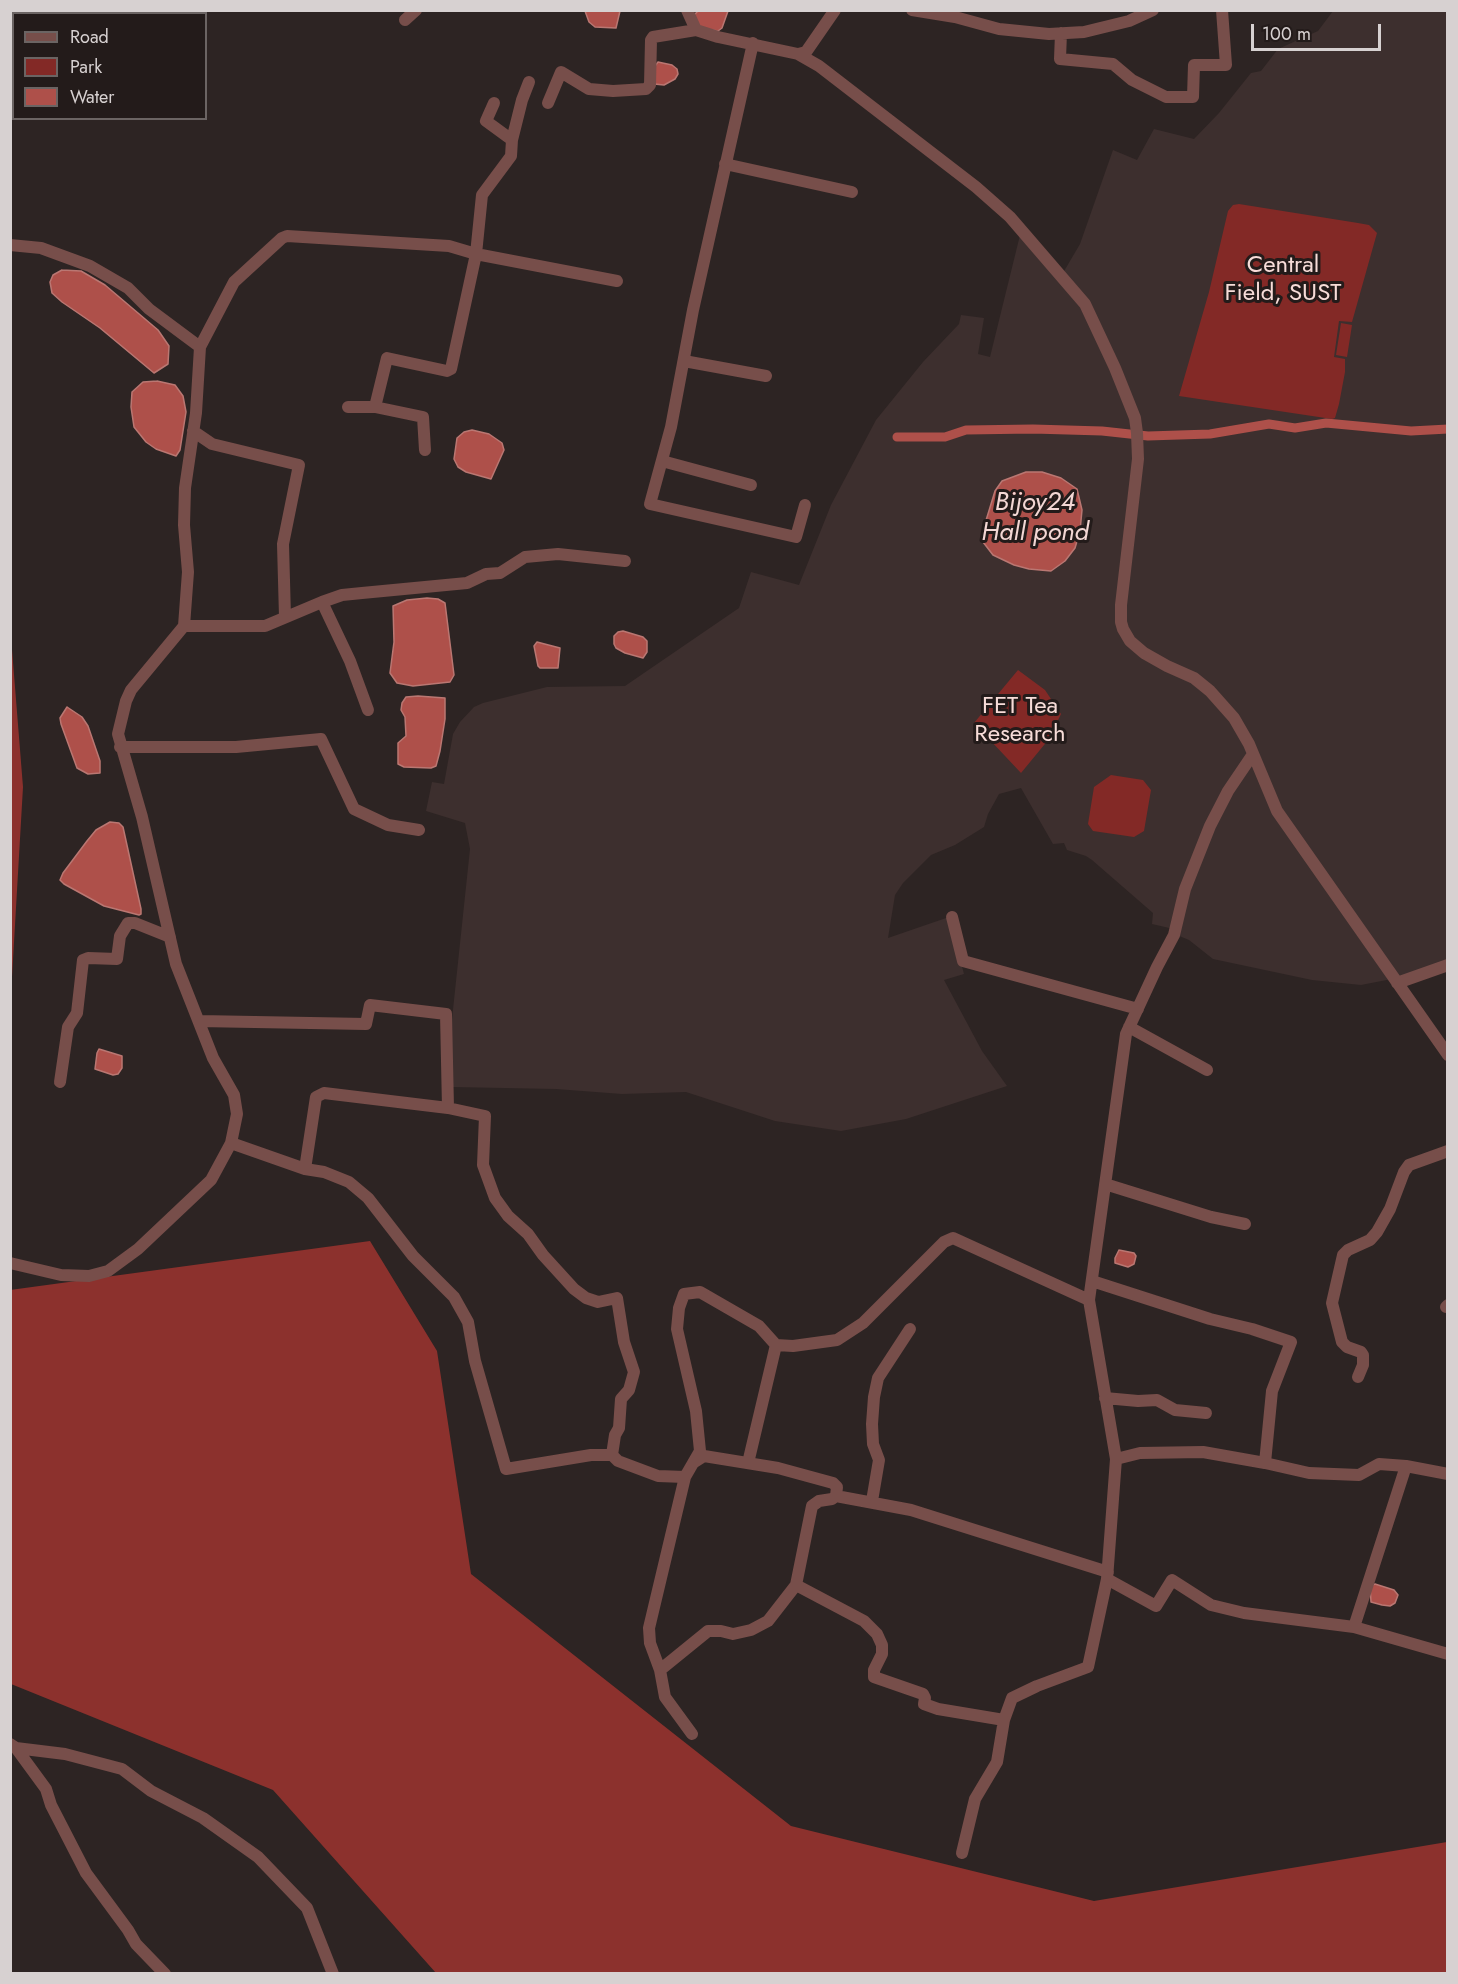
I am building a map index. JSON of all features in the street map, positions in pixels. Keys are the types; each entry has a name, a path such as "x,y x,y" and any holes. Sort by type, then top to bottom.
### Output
{"street":[{"path":"405,20 416,10"},
{"path":"687,10 696,30"},
{"path":"798,54 806,52 835,10"},
{"path":"912,10 955,17 1009,31 1061,33 1084,32 1129,21 1153,10"},
{"path":"1061,33 1060,59 1113,64 1132,80 1166,98 1193,97 1194,65 1226,65 1222,10"},
{"path":"548,103 561,72 589,88 614,91 646,89 650,85 651,40 653,37 696,30 798,54 819,66 976,187 1010,217 1085,304 1135,418 1138,459 1121,605 1123,629 1131,641 1144,652 1167,666 1194,678 1210,691 1234,718 1253,754 1277,811 1448,1055"},
{"path":"753,43 693,310 662,461 650,504 796,537 805,505"},
{"path":"375,406 387,358 447,371 452,369 476,254 482,195 510,158 522,100 529,82"},
{"path":"494,103 486,121 512,140"},
{"path":"725,164 852,192"},
{"path":"10,1263 61,1275 89,1276 108,1271 138,1249 211,1180 231,1143 237,1114 234,1095 213,1058 176,964 142,818 118,734 131,690 184,626 188,572 184,506 200,347 234,282 287,236 449,246 476,254 617,281"},
{"path":"10,245 41,248 90,266 129,288 149,309 200,347"},
{"path":"684,361 766,376"},
{"path":"348,407 375,406 423,417 426,450"},
{"path":"193,431 212,444 299,465 283,544 285,617"},
{"path":"662,461 751,485"},
{"path":"184,626 265,626 342,595 467,583 486,574 500,573 525,557 558,554 625,561"},
{"path":"322,602 350,661 368,711"},
{"path":"120,747 236,747 321,739 354,809 388,825 419,830"},
{"path":"962,1853 975,1799 997,1762 1004,1720 1012,1698 1088,1667 1108,1575 1116,1460 1089,1300 1126,1034 1174,935 1185,889 1210,826 1228,791 1253,754"},
{"path":"952,917 963,961 1138,1009"},
{"path":"60,1082 68,1027 77,1013 83,960 87,957 117,959 120,936 128,923 135,923 170,937"},
{"path":"1397,983 1448,965"},
{"path":"199,1022 366,1024 370,1005 446,1014 448,1108"},
{"path":"1129,1027 1207,1070"},
{"path":"305,1169 316,1097 324,1093 448,1108 485,1116 483,1165 495,1198 508,1216 528,1234 543,1255 574,1289 586,1298 598,1302 617,1298 624,1342 634,1372 629,1390 621,1399 619,1428 615,1434 612,1455"},
{"path":"231,1143 305,1169 324,1172 348,1182 368,1198 412,1256 454,1297 468,1322 475,1361 506,1469 591,1455 612,1455 618,1461 658,1476 685,1478"},
{"path":"1358,1377 1363,1365 1363,1355 1342,1342 1332,1303 1343,1255 1348,1250 1370,1240 1377,1232 1390,1209 1408,1165 1448,1151"},
{"path":"1105,1184 1245,1224"},
{"path":"692,1734 665,1697 660,1670 650,1643 649,1628 685,1478 700,1452 699,1430 677,1329 679,1308 684,1294 700,1292 759,1326 776,1344 793,1346 837,1340 863,1323 944,1242 953,1238 1089,1300"},
{"path":"1092,1281 1291,1342 1272,1391 1265,1463"},
{"path":"872,1501 879,1460 873,1444 872,1424 878,1378 910,1329"},
{"path":"748,1463 776,1344"},
{"path":"1106,1398 1157,1400 1175,1410 1206,1413"},
{"path":"1116,1460 1140,1453 1203,1452 1309,1473 1359,1475 1379,1464 1406,1466 1448,1474"},
{"path":"692,1464 704,1456 778,1468 833,1483 837,1487 836,1496"},
{"path":"1354,1627 1406,1466"},
{"path":"660,1670 708,1631 733,1634 750,1630 768,1621 796,1585 812,1506 819,1501 836,1496 911,1510 1051,1555 1108,1575 1156,1606 1172,1580 1211,1605 1244,1613 1354,1627 1448,1654"},
{"path":"796,1585 864,1621 877,1634 882,1645 882,1654 874,1670 874,1677 922,1694 925,1698 924,1704 938,1709 1004,1720"},
{"path":"13,1746 46,1789 51,1805 86,1873 136,1944 165,1974"},
{"path":"13,1746 65,1754 122,1769 151,1791 203,1818 258,1857 307,1908 333,1974"}],"shaded area":[{"path":"1333,11 1447,11 1447,960 1402,977 1361,985 1312,980 1213,959 1189,940 1177,935 1178,930 1152,924 1153,913 1092,860 1067,850 1064,843 1053,844 1021,788 999,794 984,827 955,845 931,855 903,883 895,895 888,938 949,917 964,974 944,980 982,1051 1007,1086 906,1119 841,1131 775,1121 686,1092 622,1094 556,1089 452,1087 452,1019 470,849 465,823 426,811 432,782 444,784 453,734 460,722 474,707 483,703 547,687 625,686 739,608 751,572 799,585 831,505 876,420 923,362 959,324 961,315 984,318 978,354 990,357 1021,231 1060,278 1080,244 1113,150 1137,160 1154,129 1194,139 1219,113 1251,73 1261,71 1278,49 1318,31"},
{"path":"11,637 23,787 11,994"},
{"path":"370,1241 437,1351 471,1574 791,1826 1094,1901 1447,1842 1447,1973 436,1973 273,1790 11,1684 10,1290"}],"green space":[{"name":"Central Field, SUST","path":"1239,204 1369,225 1377,233 1352,322 1339,321 1334,357 1345,359 1345,372 1335,418 1179,396 1209,292 1228,211 1233,205"},
{"path":"1341,323 1352,325 1347,357 1336,355"},
{"name":"FET Tea Research","path":"1018,670 1045,690 1061,714 1049,739 1021,773 974,723"},
{"path":"1111,775 1143,780 1151,790 1144,831 1134,837 1093,831 1088,824 1094,787"}],"water":[{"path":"585,10 620,11 616,28 595,27 589,22"},
{"path":"698,11 728,11 722,28 718,31 699,28 692,17"},
{"path":"658,62 672,65 677,69 678,74 675,79 664,85 654,84 655,66"},
{"path":"62,270 81,271 105,285 158,330 169,346 168,364 154,373 100,328 62,302 52,293 50,282 53,275"},
{"path":"157,381 175,385 183,396 186,412 180,450 176,456 156,449 146,442 134,427 131,407 132,392 143,382"},
{"path":"472,430 489,434 502,443 504,450 491,479 466,472 458,467 454,459 457,438 464,432"},
{"name":"Bijoy24 Hall pond","path":"1026,472 1042,472 1061,478 1077,489 1082,510 1080,531 1075,548 1065,561 1051,571 1014,565 993,555 983,542 984,527 995,491 1002,481"},
{"path":"438,599 445,603 454,675 450,682 413,686 397,683 390,673 394,642 393,606 407,600"},
{"path":"623,631 643,637 647,641 647,652 643,658 616,648 614,636"},
{"path":"537,642 560,648 558,668 538,666 534,646"},
{"path":"406,697 445,698 445,719 440,751 436,766 431,768 404,767 398,764 398,743 406,736 405,717 401,710 402,703"},
{"path":"67,707 82,717 88,726 100,761 100,773 88,774 77,768 60,718"},
{"path":"110,822 119,823 123,827 141,909 139,915 104,906 60,880 96,830"},
{"path":"99,1049 122,1056 122,1068 118,1074 113,1075 95,1069"},
{"path":"1119,1250 1134,1253 1136,1256 1134,1264 1128,1267 1115,1263"},
{"path":"1375,1584 1394,1590 1398,1595 1395,1603 1390,1606 1371,1602 1370,1586"}],"waterway":[{"path":"897,437 945,437 966,430 1033,429 1102,431 1148,436 1210,434 1269,424 1295,428 1326,423 1411,431 1448,429"}]}
